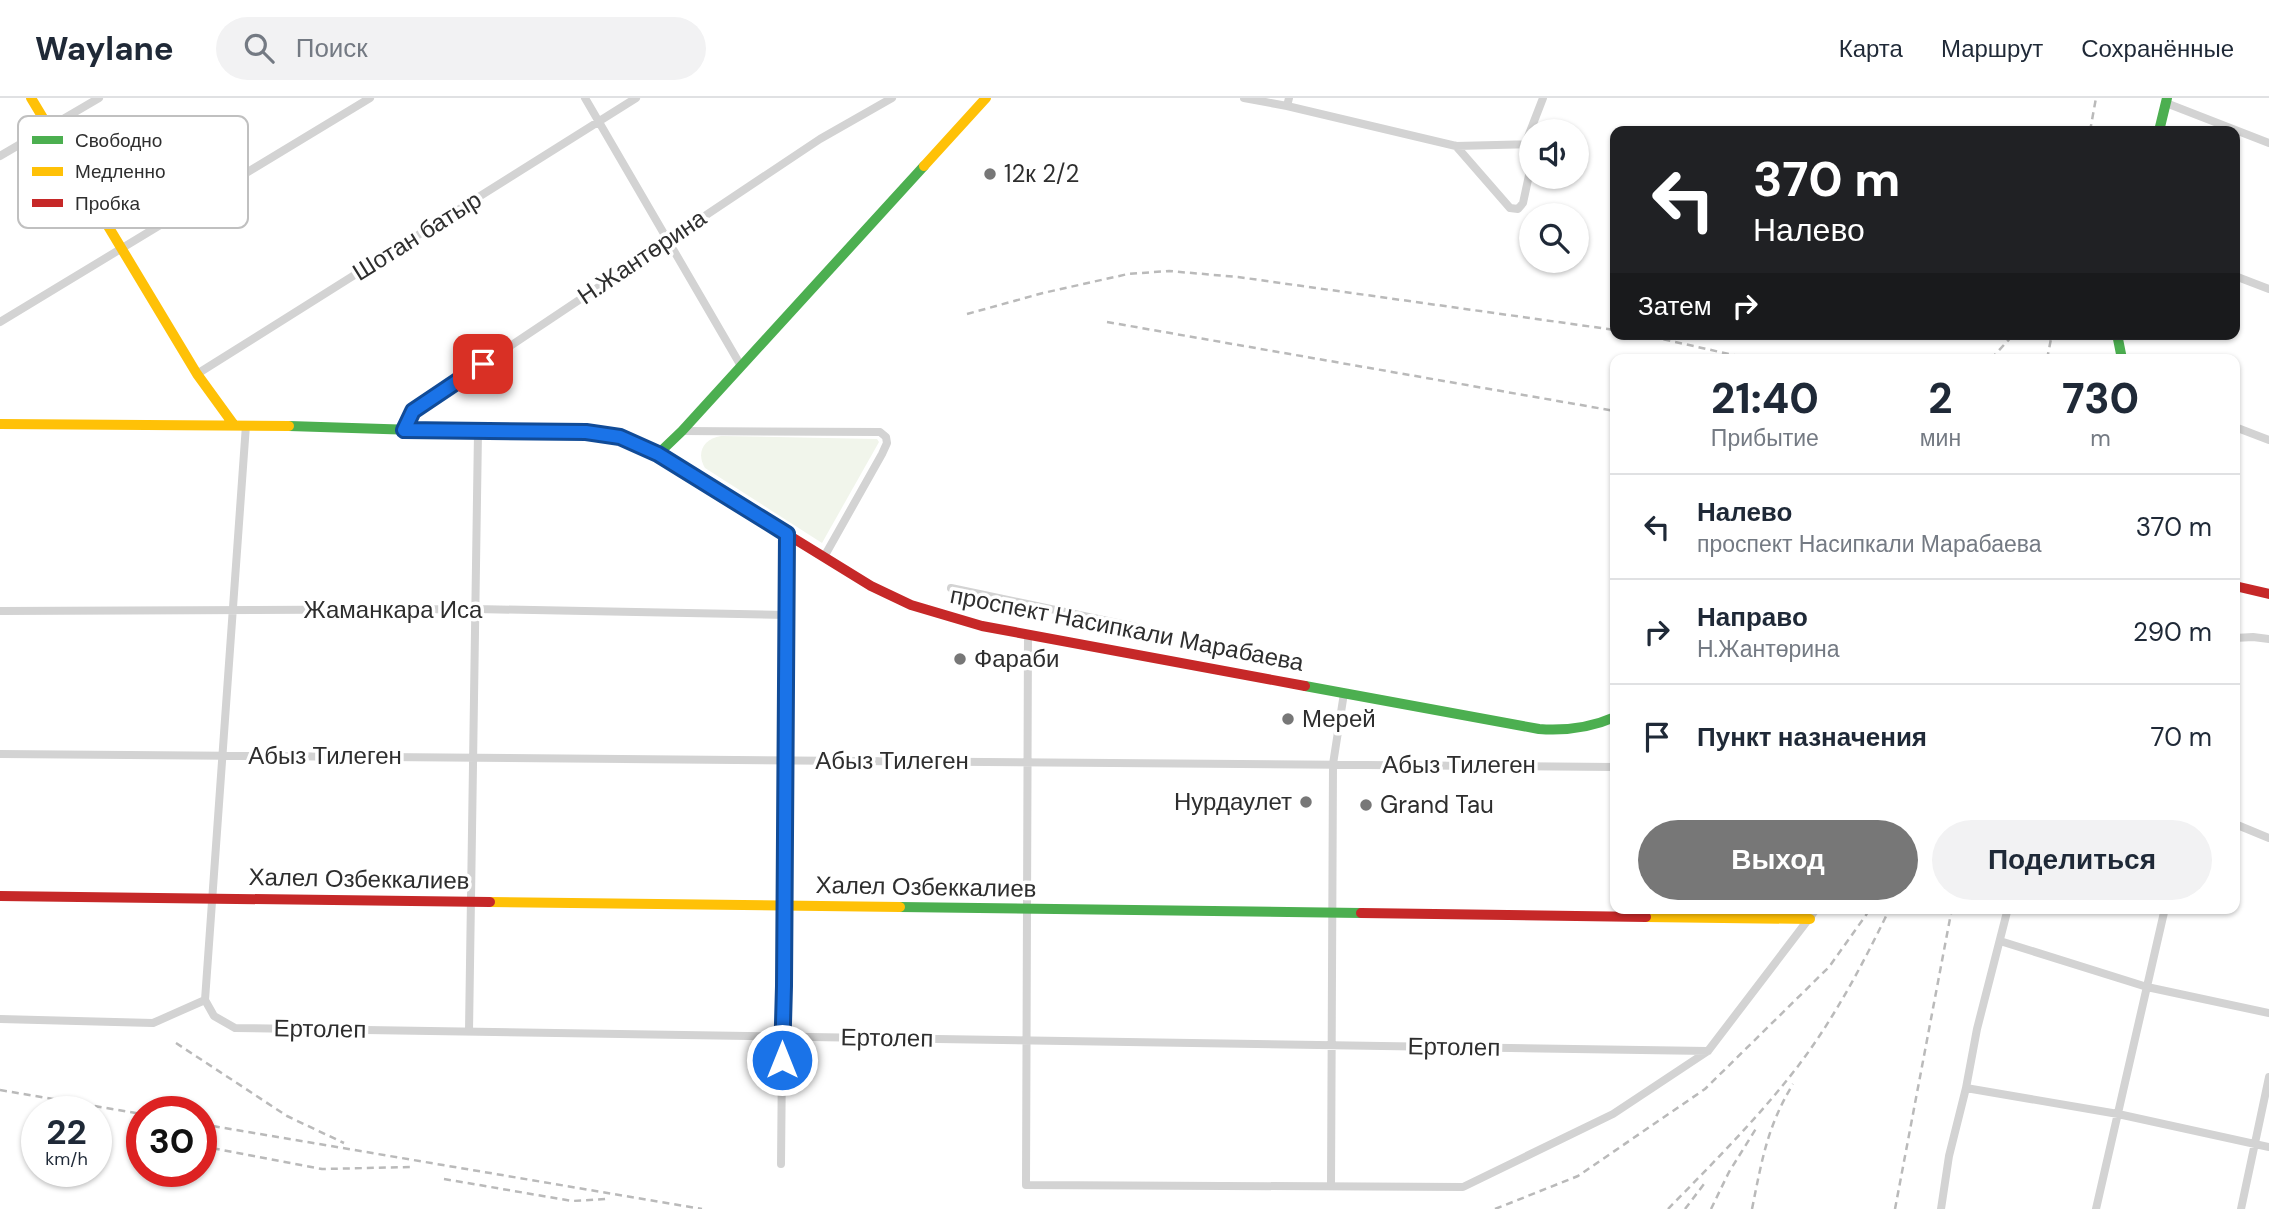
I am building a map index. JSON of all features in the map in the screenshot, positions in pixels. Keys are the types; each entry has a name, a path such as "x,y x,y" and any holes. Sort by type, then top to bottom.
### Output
{"street":[{"path":"31,98 43,116"},
{"path":"69,116 99,98"},
{"path":"248,172 370,98"},
{"path":"585,98 741,366"},
{"name":"Шотан батыр","path":"197,374 636,98"},
{"name":"Н.Жантөрина","path":"404,430 413,411 820,139 892,98"},
{"path":"658,454 986,98"},
{"path":"1244,98 1288,102 1456,146 1519,143"},
{"path":"1536,119 1543,98"},
{"path":"2160,126 2166,101 2227,126"},
{"path":"2240,131 2269,143"},
{"path":"0,156 18,146"},
{"path":"1456,146 1510,208 1518,209 1523,204 1526,189"},
{"path":"0,1019 153,1023 205,1000 233,610 240,425 197,374 108,228"},
{"path":"0,323 157,228"},
{"path":"2240,277 2269,289"},
{"name":"проспект Насипкали Марабаева","path":"0,424 240,425 603,433 637,443 658,454 872,586 911,605 982,626 1554,731 1581,729 1610,719"},
{"path":"2240,429 2269,440"},
{"path":"682,431 880,432 886,437 887,443 882,454 824,557"},
{"path":"470,1031 478,432"},
{"path":"781,1164 787,534"},
{"path":"2240,587 2269,594"},
{"path":"951,588 1136,627"},
{"name":"Жаманкара Иса","path":"0,611 476,609 787,615"},
{"path":"1028,634 1026,1185 1463,1187 1613,1114 1708,1051 1813,914"},
{"path":"2240,638 2269,639"},
{"path":"1331,1186 1333,764 1344,693"},
{"name":"Абыз Тилеген","path":"0,754 1610,766"},
{"path":"2240,826 2269,838"},
{"name":"Халел Озбеккалиев","path":"0,896 1810,919"},
{"path":"1941,1209 1949,1156 1977,1029 2007,914"},
{"path":"2096,1209 2164,914"},
{"path":"2000,941 2147,987 2269,1013"},
{"name":"Ертолеп","path":"205,1000 214,1016 235,1028 1708,1051"},
{"path":"2241,1209 2269,1077"},
{"path":"1966,1088 2118,1114 2269,1147"}],"shaded area":[{"path":"721,436 877,439 879,442 822,543 705,468 701,457 703,447 710,440"}],"railway":[{"path":"2091,126 2096,98"},
{"path":"967,314 1128,274 1169,271 1238,277 1610,329"},
{"path":"1107,322 1610,410"},
{"path":"1667,340 1729,354"},
{"path":"1996,354 2008,340"},
{"path":"2048,354 2051,340"},
{"path":"1495,1209 1578,1176 1705,1089 1829,967 1867,914"},
{"path":"1668,1209 1749,1124 1809,1051 1847,992 1887,914"},
{"path":"1895,1209 1951,914"},
{"path":"176,1043 287,1116 344,1143"},
{"path":"1752,1209 1771,1130 1793,1084"},
{"path":"0,1090 126,1111"},
{"path":"217,1127 702,1209"},
{"path":"1711,1209 1729,1172 1757,1127"},
{"path":"217,1149 322,1169 413,1167"},
{"path":"444,1179 572,1201 606,1199"},
{"path":"1685,1209 1704,1184"}],"traffic: fast":[{"path":"2160,126 2167,98"},
{"path":"658,454 924,166"},
{"path":"2118,340 2121,354"},
{"path":"289,426 478,432 586,432 620,437 658,454 733,501"},
{"path":"1305,686 1539,729 1578,728 1610,719"},
{"path":"900,907 1361,913"}],"traffic: slow":[{"path":"31,98 42,116"},
{"path":"924,166 986,98"},
{"path":"109,228 197,374 234,425"},
{"path":"0,424 289,426"},
{"path":"490,902 900,907"},
{"path":"1646,917 1810,919"}],"traffic: jam":[{"path":"733,501 871,586 911,605 982,626 1305,686"},
{"path":"2240,587 2269,594"},
{"path":"0,896 490,902"},
{"path":"1361,913 1646,917"}],"place":[{"name":"12к 2/2","path":"990,174"},
{"name":"Фараби","path":"960,659"},
{"name":"Мерей","path":"1288,719"},
{"name":"Нурдаулет","path":"1306,802"},
{"name":"Grand Tau","path":"1366,805"}],"route":[{"path":"483,364 413,411 404,430 586,432 620,437 658,454 787,534 782,1060"}]}
